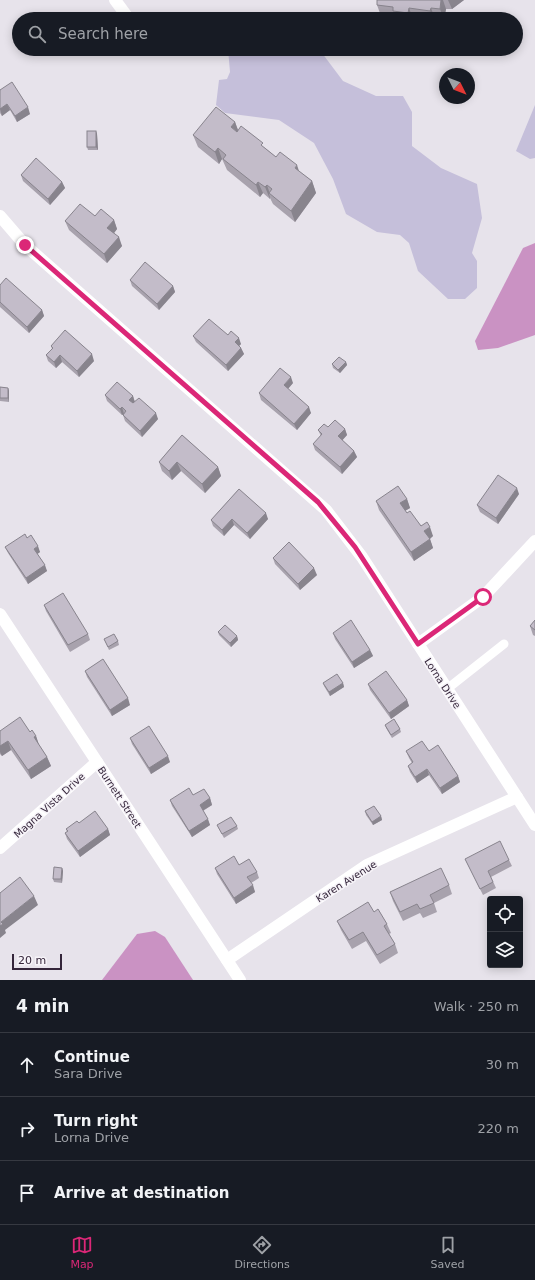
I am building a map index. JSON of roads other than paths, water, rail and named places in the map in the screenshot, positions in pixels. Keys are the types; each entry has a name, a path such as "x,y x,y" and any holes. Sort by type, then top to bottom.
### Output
{"street":[{"path":"115,0 124,12"},
{"name":"Lorna Drive","path":"0,216 25,245 318,502 355,547 535,825"},
{"path":"418,644 483,597 535,541"},
{"name":"Burnett Street","path":"0,614 240,980"},
{"name":"Magna Vista Drive","path":"0,848 97,762"},
{"name":"Karen Avenue","path":"227,960 367,865 517,797"}],"lane":[{"path":"447,689 504,644"}]}
